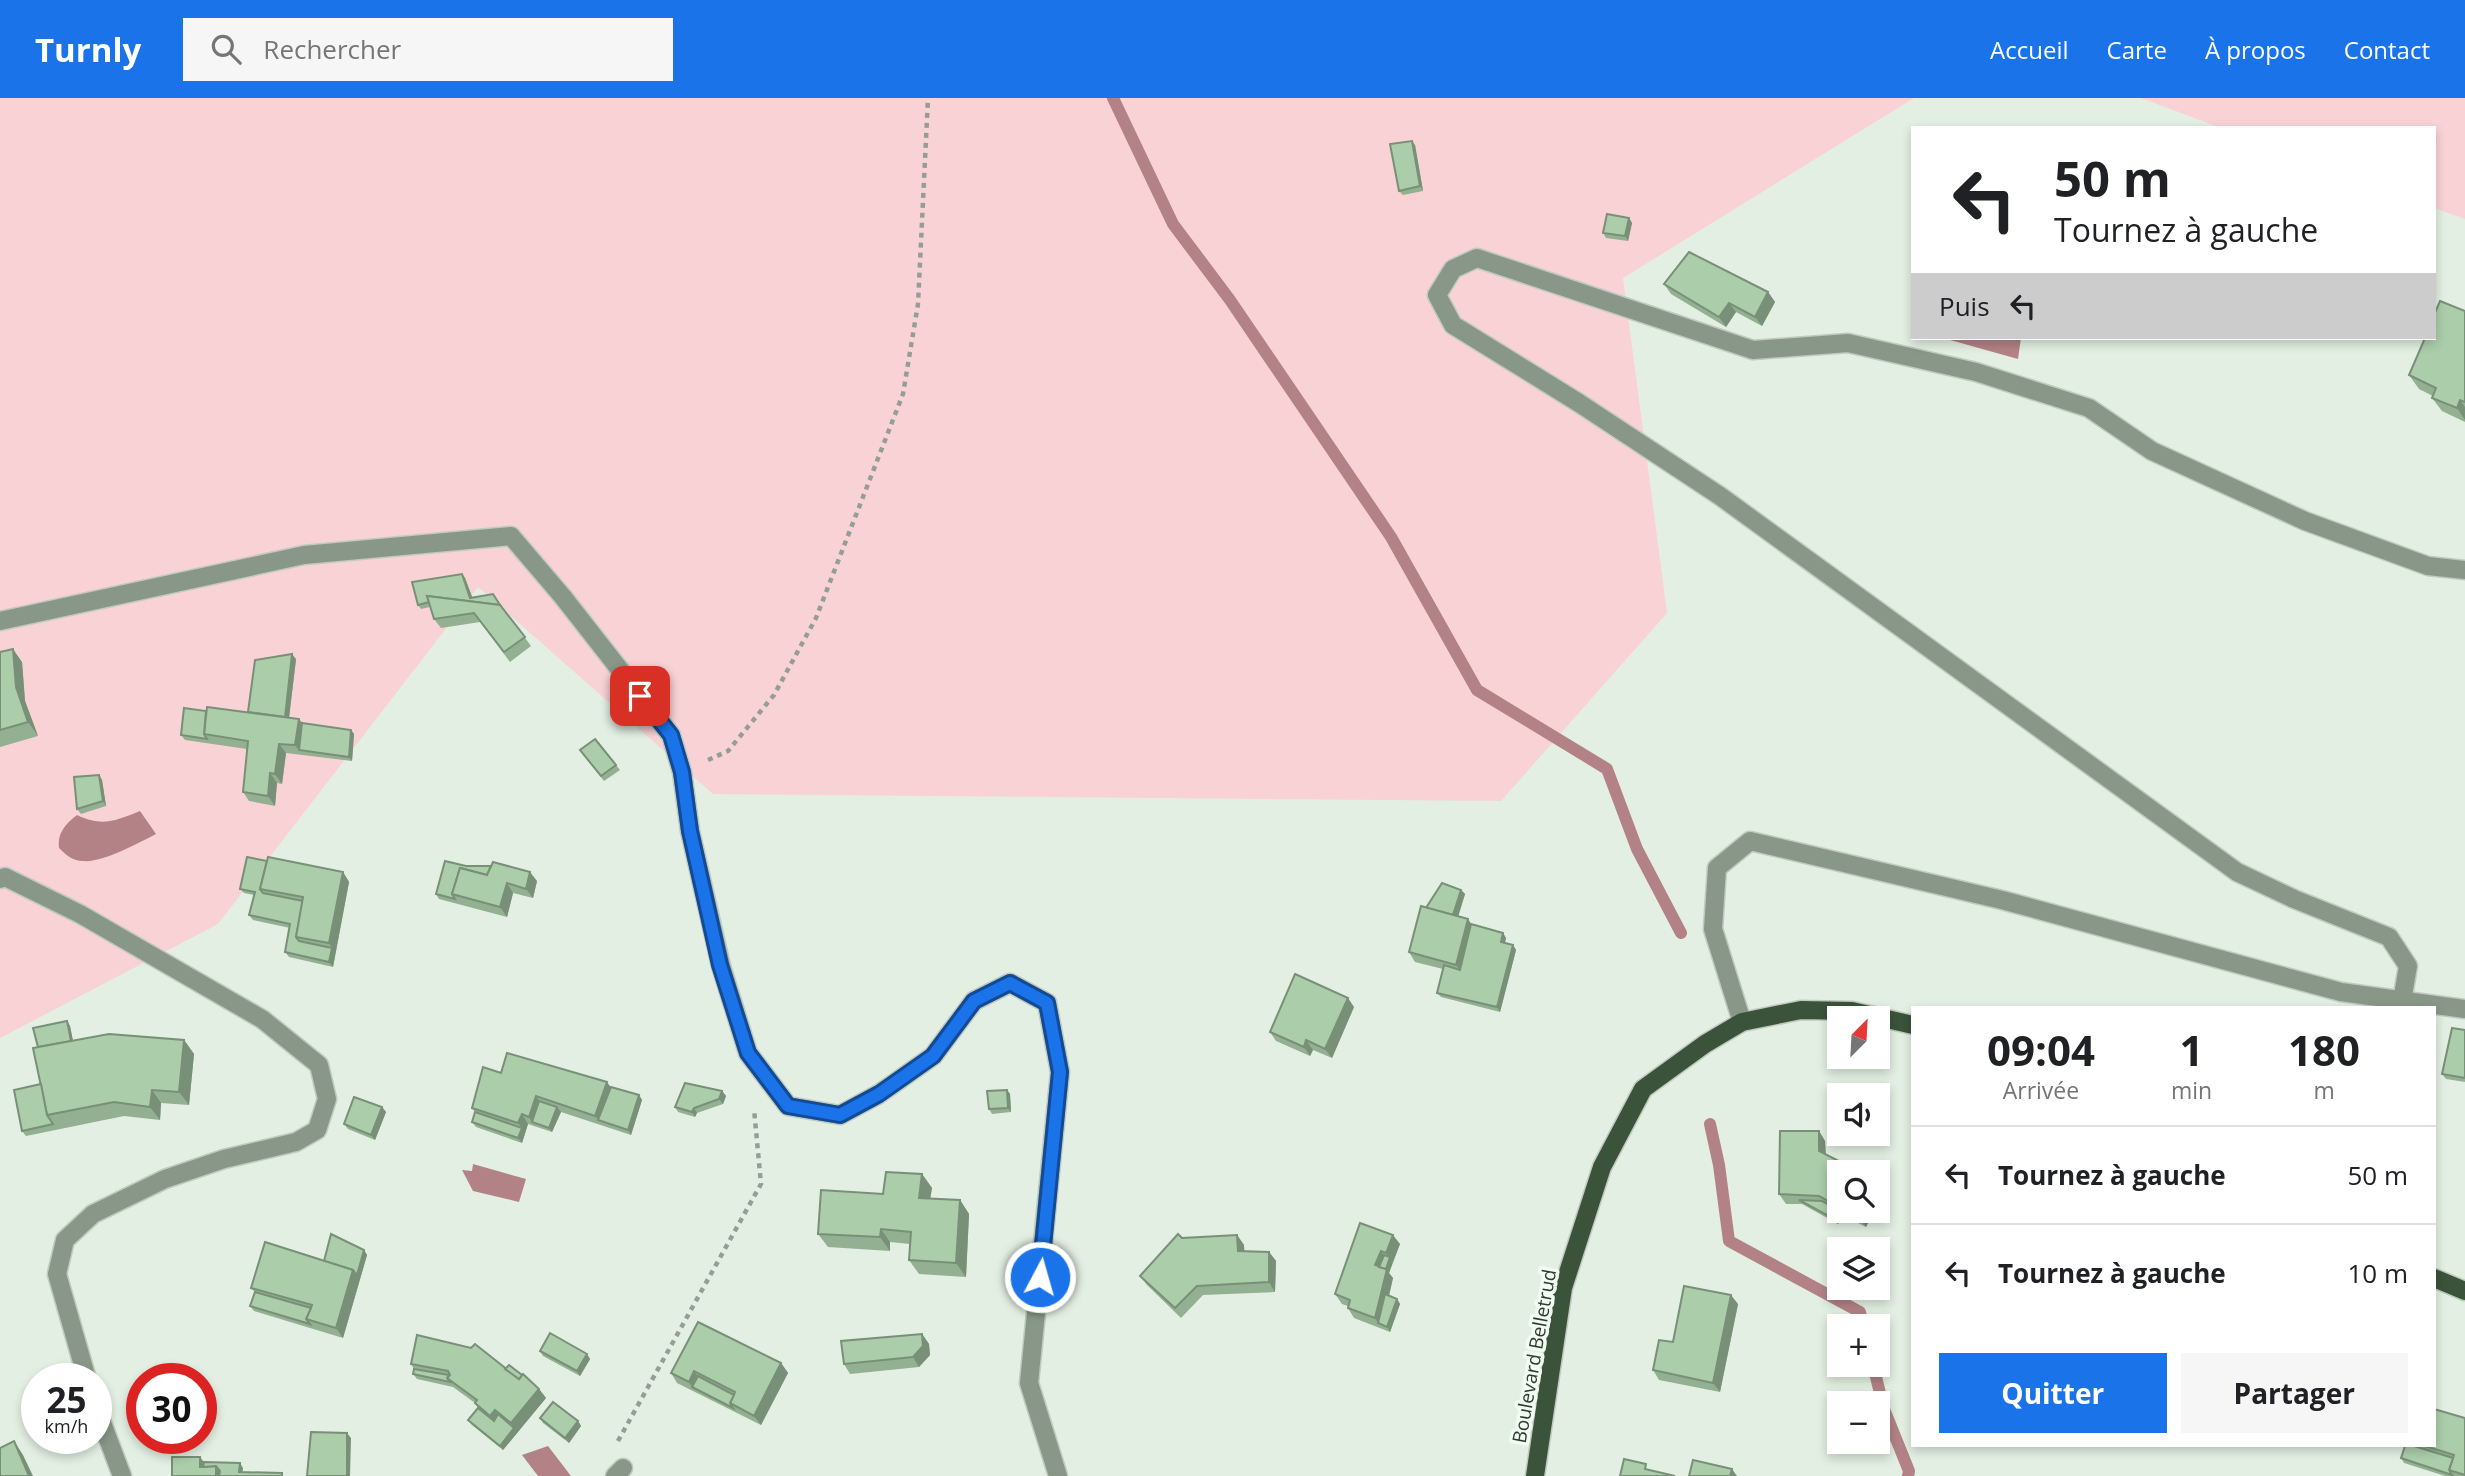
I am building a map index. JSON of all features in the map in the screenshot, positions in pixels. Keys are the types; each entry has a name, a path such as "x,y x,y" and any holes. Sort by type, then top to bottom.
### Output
{"main road":[{"name":"Boulevard Belletrud","path":"1535,1476 1563,1288 1602,1167 1643,1089 1705,1044 1742,1022 1801,1010 1852,1011 1911,1025"},
{"path":"2436,1279 2465,1291"}],"street":[{"path":"2402,1001 2408,966 2389,937 2294,899 2237,872 1720,496 1579,403 1453,325 1437,295 1453,269 1476,258 1753,351 1847,343 1976,372 2089,408 2152,451 2305,521 2428,566 2465,570"},
{"path":"0,621 304,555 511,536 563,597 671,735 682,772 690,831 720,965 748,1053 788,1106 840,1115 879,1094 933,1056 974,1001 1010,983 1047,1003 1060,1072 1029,1383 1058,1476"},
{"path":"1742,1022 1713,929 1717,868 1750,841 2002,900 2341,992 2465,1009"},
{"path":"0,879 5,877 80,914 262,1019 319,1065 327,1099 317,1130 296,1142 224,1159 165,1179 93,1214 65,1240 57,1274 82,1363"},
{"path":"112,1451 121,1476"}],"path":[{"path":"682,772 728,751 774,695 816,618 903,394 918,304 928,98"},
{"path":"619,1472 618,1441 761,1184 753,1105"}],"shaded area":[{"path":"0,98 1914,98 1623,278 1667,613 1501,801 713,794 478,587 218,924 0,1038"},
{"path":"2141,98 2465,98 2465,219 2436,209 2436,126 2216,126"},
{"path":"1950,340 2021,340 2018,359"},
{"path":"140,811 156,834 120,852 83,861 70,857 59,848 59,838 63,830 77,815 101,822 123,818"},
{"path":"473,1164 526,1179 519,1202 473,1191 462,1170 472,1171"},
{"path":"548,1446 571,1476 538,1476 522,1455"}],"building":[{"path":"1412,141 1420,186 1399,191 1390,144"},
{"path":"1607,214 1629,218 1625,236 1603,233"},
{"path":"1689,252 1768,292 1755,317 1729,303 1719,317 1664,284"},
{"path":"2440,301 2465,311 2465,402 2460,400 2457,408 2432,398 2436,388 2409,375 2424,340 2436,340 2436,310"},
{"path":"462,574 470,598 493,594 500,605 427,596 429,602 418,605 412,582"},
{"path":"427,596 500,605 525,637 504,652 474,613 434,619"},
{"path":"13,649 16,687 28,722 0,730 0,652"},
{"path":"292,654 285,717 248,712 255,660"},
{"path":"207,707 299,719 295,745 279,744 275,774 270,773 268,796 243,792 248,741 204,734"},
{"path":"184,708 206,711 204,734 207,739 181,735"},
{"path":"302,723 351,730 349,757 299,750"},
{"path":"595,739 616,765 601,776 580,750"},
{"path":"99,775 103,801 77,809 74,777"},
{"path":"247,857 267,861 260,889 263,893 303,901 296,937 299,941 332,948 329,962 285,952 290,924 249,915 255,892 240,889"},
{"path":"268,857 343,872 329,943 296,937 303,897 260,889"},
{"path":"445,861 466,866 491,866 487,875 460,868 452,894 455,899 436,894"},
{"path":"493,862 530,872 526,889 507,883 500,907 452,894 460,868 487,875"},
{"path":"1442,883 1461,890 1453,915 1426,908"},
{"path":"1421,906 1468,919 1456,965 1409,952"},
{"path":"1471,924 1503,933 1501,942 1513,945 1497,1007 1437,993 1444,965 1460,970"},
{"path":"1295,974 1348,998 1325,1049 1306,1040 1304,1047 1270,1032"},
{"path":"67,1021 71,1041 38,1047 33,1028"},
{"path":"2452,1028 2465,1030 2465,1078 2442,1074"},
{"path":"109,1034 184,1040 179,1092 152,1090 150,1107 114,1102 47,1115 33,1048"},
{"path":"507,1053 607,1082 595,1116 536,1096 529,1117 522,1114 518,1123 472,1108 483,1067 501,1073"},
{"path":"685,1083 722,1091 719,1099 694,1108 692,1112 675,1107"},
{"path":"41,1084 47,1115 53,1124 22,1131 14,1090"},
{"path":"611,1087 639,1095 628,1130 598,1120"},
{"path":"1007,1090 1008,1108 989,1109 987,1091"},
{"path":"354,1097 382,1107 371,1135 344,1124"},
{"path":"539,1101 557,1107 549,1128 532,1122"},
{"path":"475,1112 522,1128 518,1138 472,1122"},
{"path":"1780,1131 1819,1131 1819,1151 1837,1160 1827,1160 1827,1200 1819,1196 1779,1194"},
{"path":"886,1172 922,1174 919,1198 960,1200 956,1263 909,1260 911,1232 881,1229 880,1237 818,1234 821,1190 883,1194"},
{"path":"1799,1200 1827,1204 1827,1215"},
{"path":"1360,1223 1393,1235 1386,1253 1381,1251 1375,1265 1387,1269 1375,1318 1348,1308 1350,1300 1335,1294"},
{"path":"331,1234 364,1250 357,1275 353,1270 324,1261"},
{"path":"1178,1234 1182,1238 1237,1235 1238,1251 1269,1252 1269,1282 1197,1286 1175,1308 1140,1276"},
{"path":"265,1242 353,1270 336,1328 306,1319 312,1305 251,1288"},
{"path":"1384,1255 1390,1257 1386,1269 1379,1267"},
{"path":"1684,1286 1731,1295 1713,1383 1653,1370 1659,1340 1673,1342"},
{"path":"255,1292 311,1308 306,1319 310,1324 250,1306"},
{"path":"1385,1294 1397,1299 1387,1327 1378,1323"},
{"path":"698,1322 781,1363 754,1416 730,1403 735,1392 694,1371 689,1382 671,1373"},
{"path":"550,1333 587,1354 577,1371 540,1351"},
{"path":"922,1334 923,1346 913,1357 844,1364 841,1341"},
{"path":"417,1335 471,1348 475,1344 519,1379 523,1374 539,1389 511,1423 495,1410 490,1416 475,1403 477,1400 447,1378 450,1375 448,1371 411,1364"},
{"path":"509,1365 522,1375 519,1379 505,1369"},
{"path":"414,1369 449,1375 447,1378 450,1382 413,1374"},
{"path":"698,1376 734,1395 730,1403 733,1408 692,1387"},
{"path":"553,1402 578,1421 565,1438 540,1418"},
{"path":"478,1408 494,1421 498,1414 514,1428 500,1446 468,1420"},
{"path":"2436,1410 2465,1418 2465,1475 2449,1470 2454,1455 2428,1447 2436,1447"},
{"path":"311,1432 347,1433 347,1476 307,1476"},
{"path":"14,1441 29,1476 0,1476 0,1448"},
{"path":"2405,1447 2417,1447 2453,1458 2449,1470 2452,1475 2401,1458"},
{"path":"172,1457 200,1457 200,1467 216,1466 216,1476 172,1476"},
{"path":"1624,1459 1646,1464 1645,1469 1675,1476 1620,1476"},
{"path":"1693,1460 1732,1469 1730,1476 1689,1476"},
{"path":"204,1462 240,1463 239,1472 282,1473 282,1476 219,1476 220,1471 216,1466 203,1467"}],"waterway":[{"path":"1113,98 1173,224 1230,300 1391,537 1477,690 1607,769 1637,849 1681,933"},
{"path":"1710,1124 1719,1165 1729,1241 1860,1314"},
{"path":"1876,1377 1884,1409 1909,1471 1908,1476"}],"route":[{"path":"640,696 671,735 682,772 690,831 720,965 748,1053 788,1106 840,1115 879,1094 933,1056 974,1001 1010,983 1047,1003 1060,1072 1040,1277"}]}
